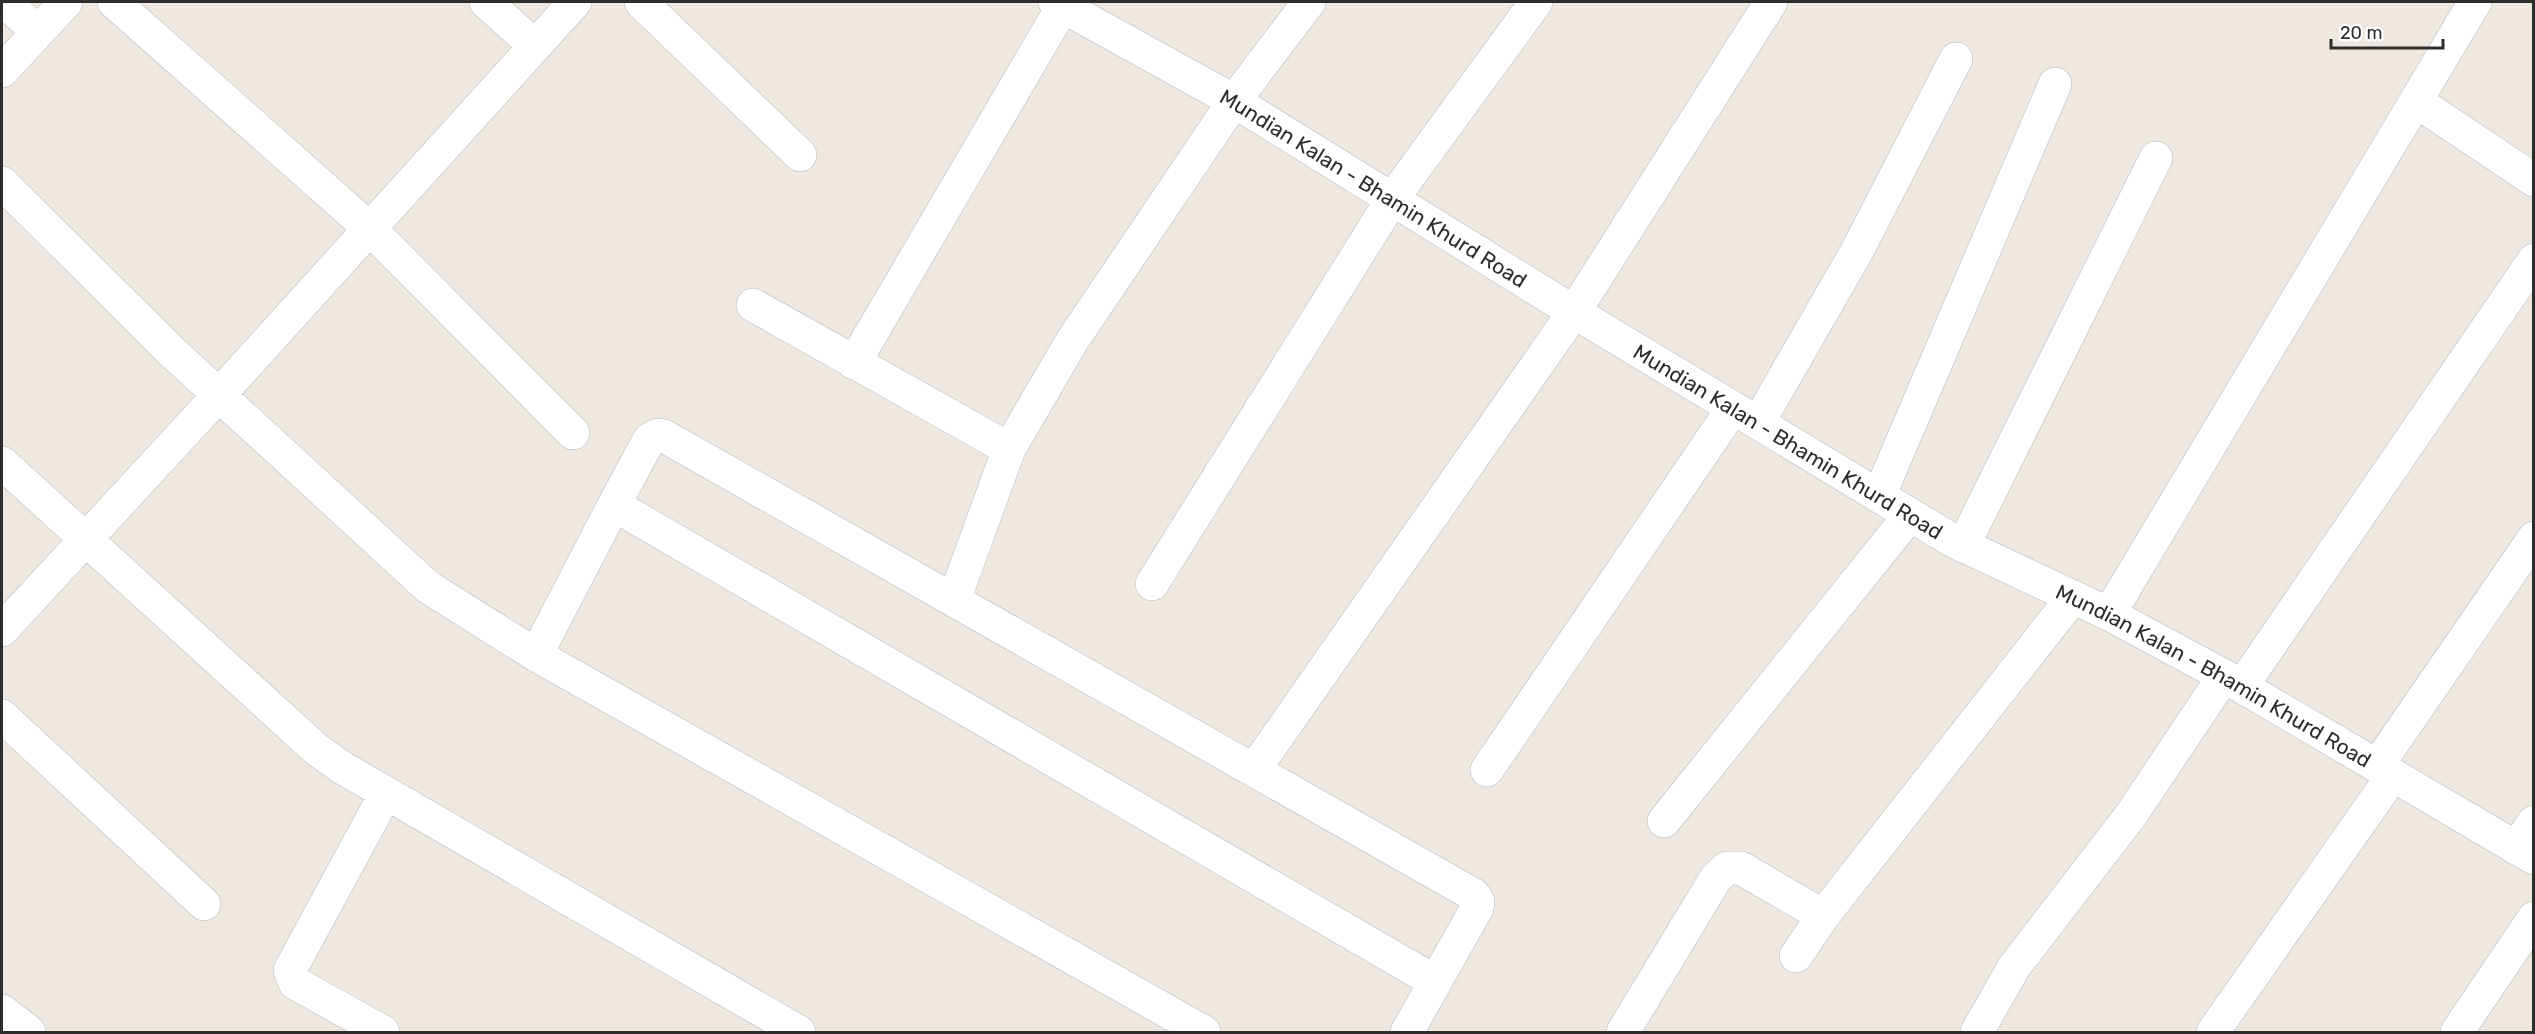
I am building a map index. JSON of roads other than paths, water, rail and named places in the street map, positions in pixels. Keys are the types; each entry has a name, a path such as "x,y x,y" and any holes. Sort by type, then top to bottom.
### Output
{"street":[{"path":"5,2 38,32"},
{"path":"2,71 66,2"},
{"path":"114,2 370,229 573,433"},
{"path":"486,2 535,46"},
{"path":"2,630 575,2"},
{"path":"641,2 800,155"},
{"path":"954,600 1009,449 1072,341 1234,101 1310,2"},
{"path":"1152,584 1393,198 1536,2"},
{"path":"1254,770 1574,312 1771,2"},
{"path":"2109,614 2475,2"},
{"path":"854,363 1059,4"},
{"name":"Mundian Kalan - Bhamin Khurd Road","path":"1059,4 1234,101 1574,312 1963,546 2109,614 2233,681 2385,771 2528,842"},
{"path":"1487,770 1745,415 1857,251 1956,59"},
{"path":"1879,496 2055,84"},
{"path":"2416,101 2534,180"},
{"path":"1963,546 2157,158"},
{"path":"2,183 171,351 428,587 536,655 1204,1032"},
{"path":"1977,1032 2014,968 2233,681 2534,260"},
{"path":"753,305 1009,449"},
{"path":"536,655 649,440 658,435 664,436 1477,899 1477,908 1407,1032"},
{"path":"2,463 315,748 340,766 799,1032"},
{"path":"614,505 1434,981"},
{"path":"1665,821 1910,515"},
{"path":"2214,1032 2534,538"},
{"path":"1796,956 1823,916 2073,597"},
{"path":"2,716 204,904"},
{"path":"383,1032 295,983 290,970 386,794"},
{"path":"1623,1032 1716,878 1727,868 1741,868 1823,916"},
{"path":"2457,1032 2534,918"},
{"path":"2,1011 29,1032"}]}
